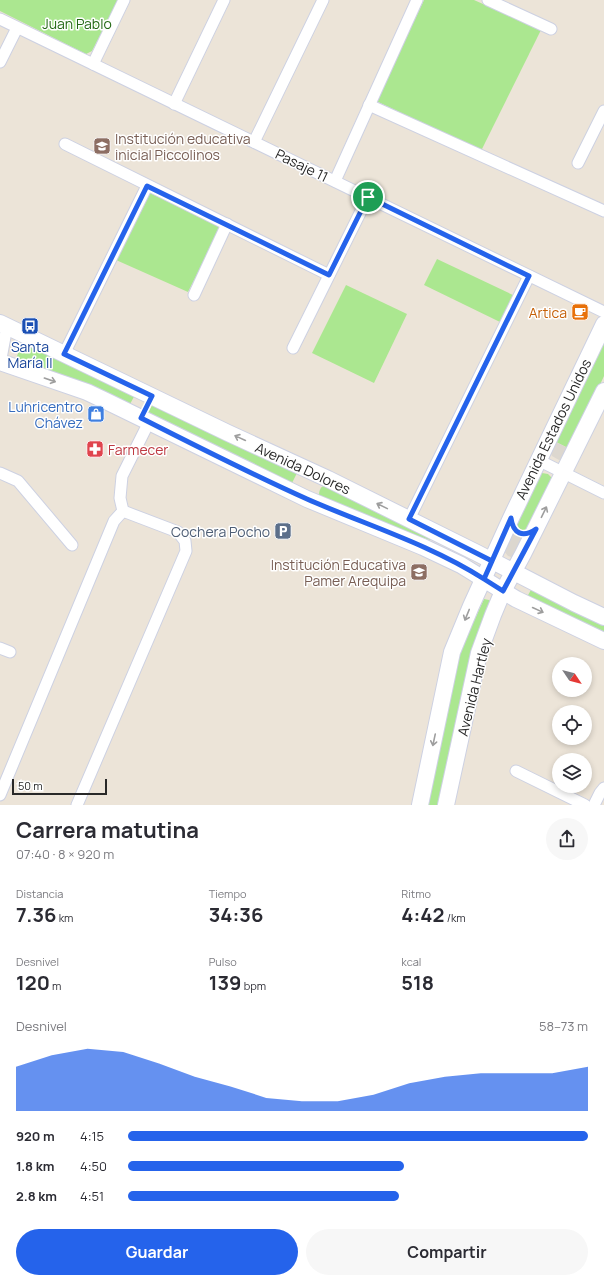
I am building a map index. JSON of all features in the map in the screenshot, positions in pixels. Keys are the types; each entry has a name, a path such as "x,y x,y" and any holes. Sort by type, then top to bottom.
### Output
{"main road":[{"name":"Avenida Estados Unidos","path":"484,579 538,460 604,324"},
{"name":"Avenida Dolores","path":"4,325 318,474 604,618"},
{"name":"Avenida Dolores","path":"0,363 87,392 307,499 423,547 461,565 516,599 604,641"},
{"name":"Avenida Estados Unidos","path":"514,572 604,391"},
{"path":"145,420 152,396"},
{"path":"307,499 318,474"},
{"path":"511,518 512,525 516,531 523,534 530,533 536,529"},
{"name":"Avenida Hartley","path":"446,805 479,653 503,591 514,572"},
{"name":"Avenida Hartley","path":"420,805 452,652 484,579"}],"street":[{"path":"93,64 124,0"},
{"path":"174,104 224,0"},
{"path":"254,142 323,0"},
{"path":"335,181 417,0"},
{"path":"488,0 551,29"},
{"name":"Pasaje 11","path":"0,19 604,312"},
{"path":"0,62 17,28"},
{"path":"369,105 604,211"},
{"path":"578,163 604,111"},
{"path":"65,144 329,275"},
{"path":"64,354 147,186"},
{"path":"293,348 368,197"},
{"path":"194,295 227,224"},
{"path":"409,519 529,276"},
{"path":"0,363 4,325"},
{"path":"123,511 120,498 122,476 145,420"},
{"path":"538,460 604,492"},
{"path":"0,473 18,481 72,544"},
{"path":"0,796 114,521 123,511"},
{"path":"76,805 186,551 185,541 178,532 123,511"},
{"path":"516,771 586,805"},
{"path":"594,805 604,788"}],"green space":[{"name":"Juan Pablo","path":"0,0 118,0 92,51 86,54 0,11"},
{"path":"424,0 474,0 541,30 481,151 376,101"},
{"path":"148,192 221,227 188,292 116,260"},
{"path":"437,259 513,295 500,322 424,285"},
{"path":"346,285 407,314 374,383 312,353"},
{"path":"23,341 135,395 130,404 15,361"},
{"path":"604,342 604,376 570,449 556,442"},
{"path":"153,403 297,473 291,485 148,413"},
{"path":"542,473 548,474 552,478 528,530 521,530 517,524 538,476"},
{"path":"326,485 431,538 430,540 371,521 320,497 320,490"},
{"path":"532,588 604,625 604,634 527,597"},
{"path":"484,599 492,602 440,805 426,805 459,654"}],"shaded area":[{"path":"556,442 570,449 563,459 559,460 552,456 550,452"},
{"path":"511,529 523,537 515,557 508,556 504,551"}],"place":[{"name":"Institución educativa inicial Piccolinos","path":"102,146"},
{"name":"Artica","path":"580,312"},
{"name":"Santa María II","path":"30,326"},
{"name":"Luhricentro Chávez","path":"96,414"},
{"name":"Farmecer","path":"95,449"},
{"name":"Cochera Pocho","path":"283,531"},
{"name":"Institución Educativa Pamer Arequipa","path":"419,572"}],"route":[{"path":"368,197 329,275 147,186 64,354 152,396 141,418 307,499 423,547 461,565 484,579 492,561 511,518 512,525 516,531 523,534 530,533 536,529 503,591 484,579 492,561 477,552 409,519 529,276 368,197"}]}
